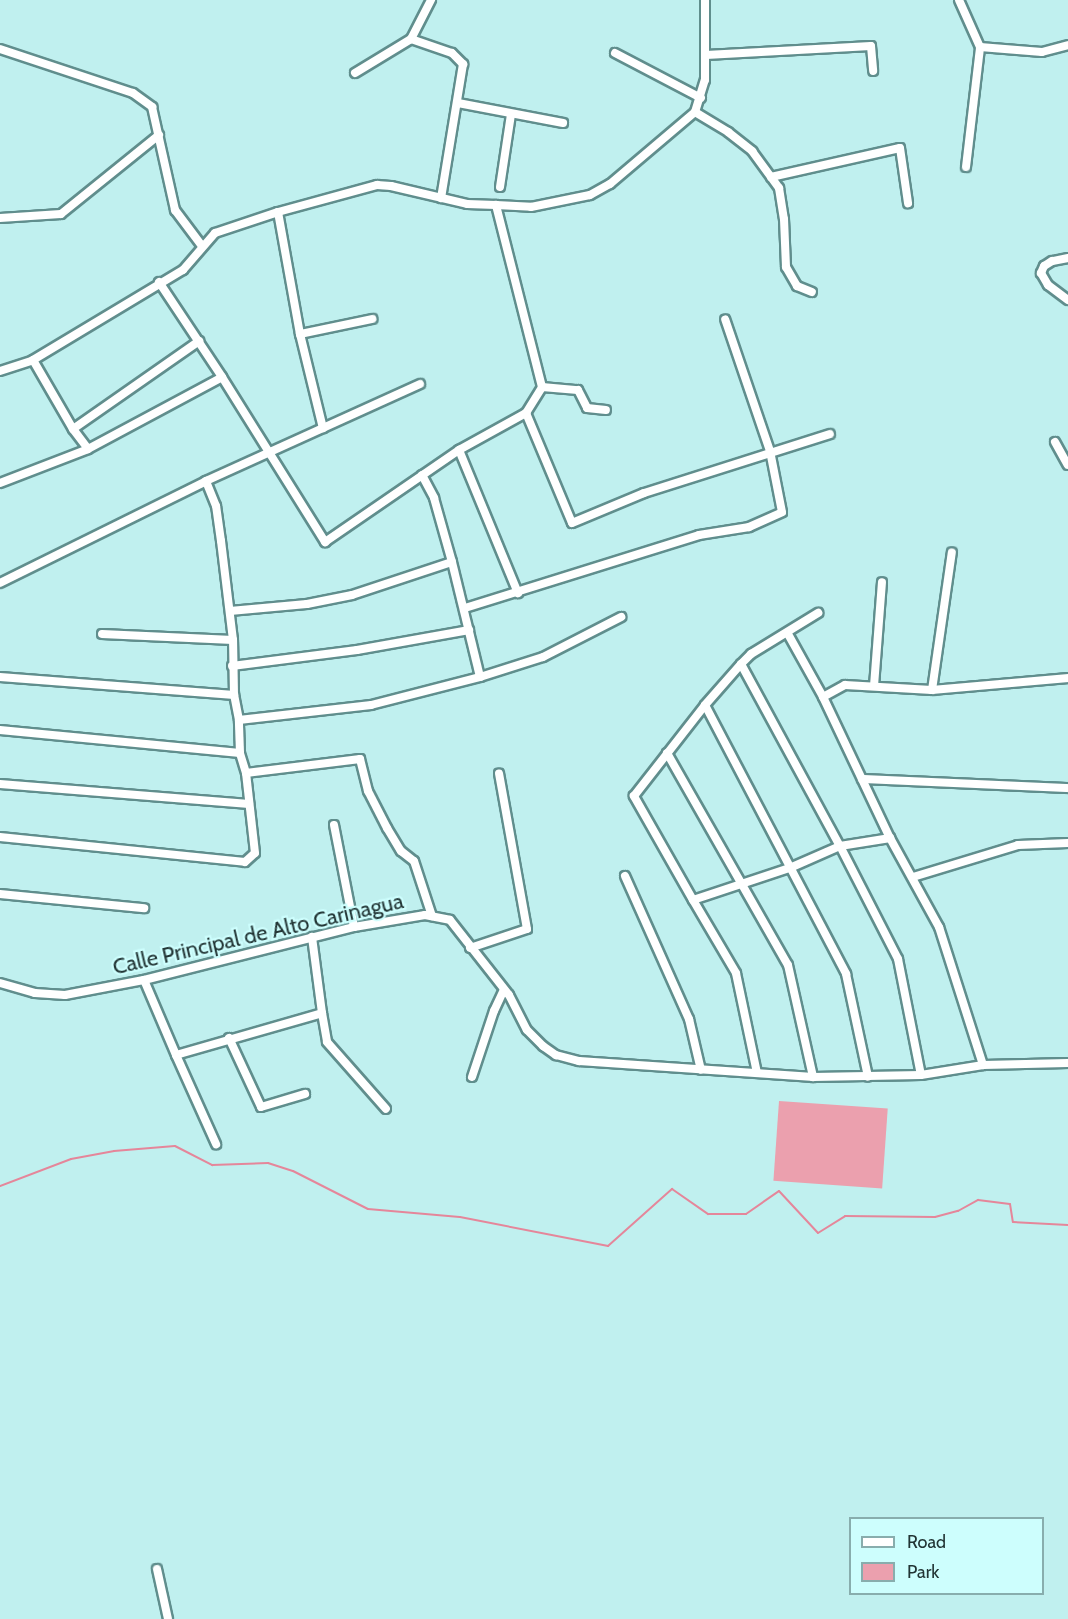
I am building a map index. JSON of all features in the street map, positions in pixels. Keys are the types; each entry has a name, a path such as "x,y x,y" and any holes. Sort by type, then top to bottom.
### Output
{"street":[{"path":"355,73 411,39 431,0"},
{"path":"0,371 33,360 82,332 159,282 183,270 215,233 278,212 377,185 391,186 466,204 496,206 531,207 590,195 619,177 695,112 705,80 705,0"},
{"path":"959,0 980,47 966,167"},
{"path":"411,39 452,53 463,64 441,198"},
{"path":"980,47 1010,51 1042,51 1068,45"},
{"path":"706,55 871,46 873,71"},
{"path":"0,49 133,93 152,107 167,183 175,210 202,246"},
{"path":"615,54 701,98"},
{"path":"458,103 563,123"},
{"path":"695,112 728,132 752,152 779,188 784,219 786,267 797,286 812,292"},
{"path":"500,187 511,114"},
{"path":"0,218 61,214 159,135"},
{"path":"771,177 900,148 908,204"},
{"path":"159,282 222,376 325,542 459,450 526,413 542,387 496,206"},
{"path":"278,212 300,334 323,428"},
{"path":"1068,258 1052,261 1044,266 1041,273 1048,285 1068,300"},
{"path":"300,334 372,319"},
{"path":"465,608 699,535 749,527 782,512 770,451 725,319"},
{"path":"73,429 199,341"},
{"path":"33,360 73,429 88,449"},
{"path":"0,483 88,449 222,376"},
{"path":"0,583 269,451 420,384"},
{"path":"542,387 578,390 587,408 606,410"},
{"path":"526,413 572,523 644,493 770,451 830,434"},
{"path":"1055,442 1068,465"},
{"path":"459,450 518,593"},
{"path":"422,475 434,498 465,608 480,677"},
{"path":"0,837 245,862 255,853 234,695 230,611 216,506 206,481"},
{"path":"932,690 952,552"},
{"path":"230,611 307,604 352,595 452,562"},
{"path":"874,686 882,582"},
{"path":"757,1073 736,973 634,796 705,705 751,654 788,634 818,613"},
{"path":"239,720 370,705 480,677 543,657 621,617"},
{"path":"232,666 357,650 469,630"},
{"path":"102,634 233,640"},
{"path":"788,634 823,697 890,838 939,927 983,1065"},
{"path":"741,664 840,846 898,959 921,1075"},
{"path":"0,676 234,695"},
{"path":"823,697 845,686 932,690 1068,678"},
{"path":"705,705 792,867 846,974 868,1077"},
{"path":"0,730 240,753"},
{"path":"668,753 788,965 813,1077"},
{"path":"246,773 360,759 368,791 387,828 401,851 414,861 432,916"},
{"path":"470,948 527,929 499,774"},
{"path":"862,779 1068,788"},
{"path":"0,784 249,804"},
{"path":"334,825 354,927"},
{"path":"693,900 792,867 840,846 890,838"},
{"path":"913,877 1018,845 1068,843"},
{"path":"625,876 689,1019 701,1070"},
{"path":"0,894 144,908"},
{"name":"Calle Principal de Alto Carinagua","path":"0,983 35,993 65,995 144,980 354,927 425,915 450,920 504,990 527,1030 543,1046 556,1055 579,1061 813,1077 921,1075 983,1065 1068,1063"},
{"path":"312,937 327,1042 386,1109"},
{"path":"144,980 216,1143"},
{"path":"472,1077 494,1011 504,990"},
{"path":"176,1055 229,1038 322,1014"},
{"path":"229,1038 261,1107 305,1094"},
{"path":"157,1569 168,1619"}],"green space":[{"path":"779,1101 888,1109 882,1188 773,1181"}],"waterway":[{"path":"0,1186 71,1159 114,1151 175,1146 212,1165 268,1163 293,1171 368,1209 460,1217 608,1246 672,1189 708,1214 746,1214 779,1191 818,1233 845,1216 935,1217 958,1211 978,1200 1010,1204 1013,1222 1068,1225"}]}
